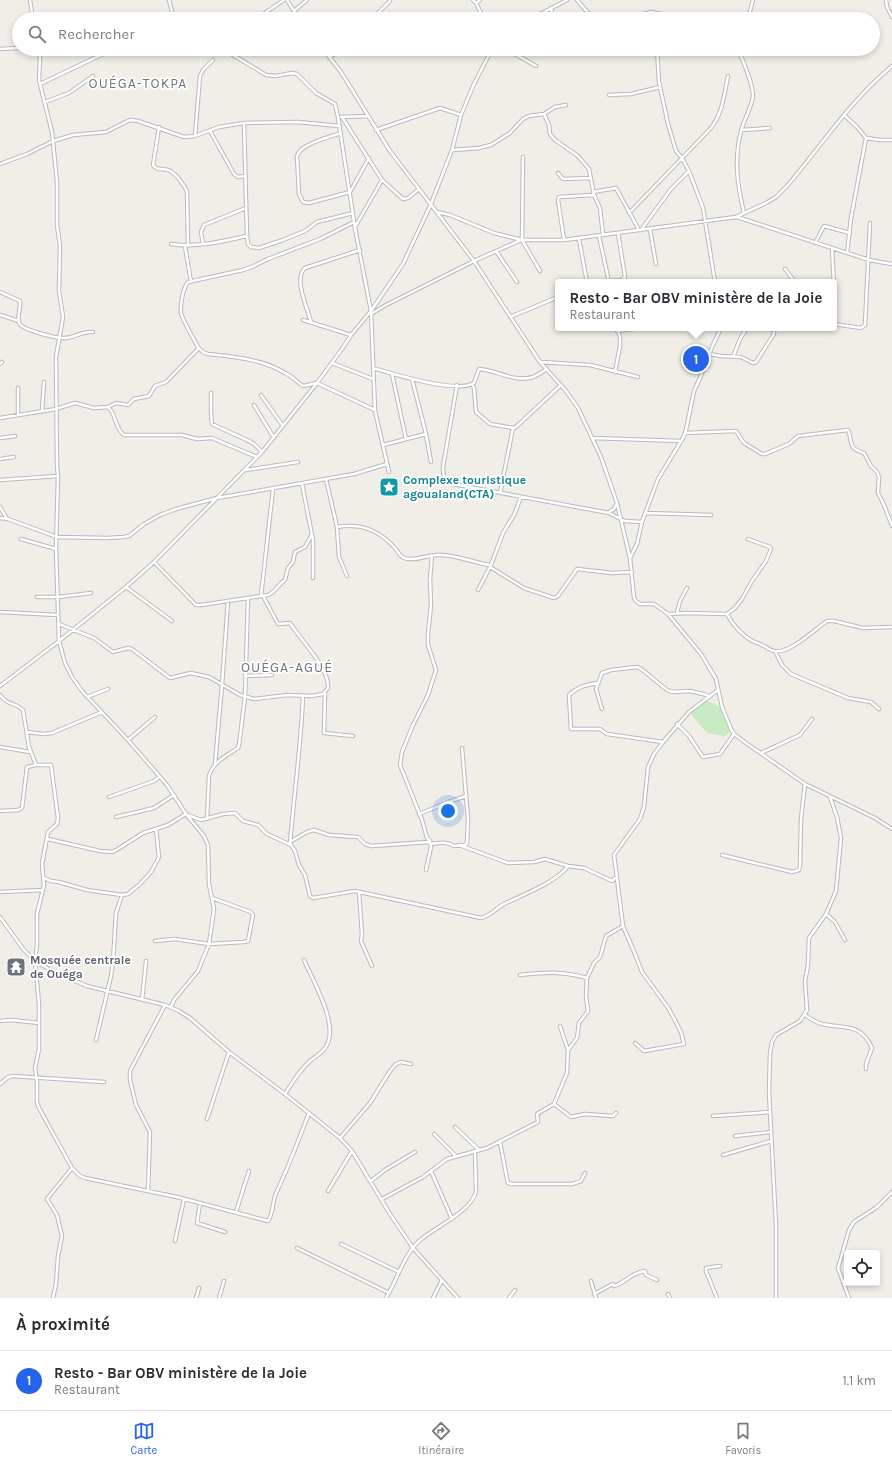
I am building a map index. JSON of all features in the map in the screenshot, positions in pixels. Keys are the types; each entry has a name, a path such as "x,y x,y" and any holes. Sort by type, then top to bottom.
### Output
{"street":[{"path":"30,0 32,12"},
{"path":"169,0 172,12"},
{"path":"266,12 284,0"},
{"path":"288,0 294,11 307,0"},
{"path":"473,0 480,12"},
{"path":"476,3 480,0"},
{"path":"544,12 567,0"},
{"path":"577,0 587,12"},
{"path":"750,12 753,0"},
{"path":"886,0 887,7 892,17"},
{"path":"379,12 390,1"},
{"path":"551,8 552,12"},
{"path":"0,49 12,48"},
{"path":"40,56 38,73 53,141 57,182 57,225 60,245 59,291 63,317 56,357 58,476 56,549 59,642 67,668 87,697 128,740 174,795 186,814 204,836 208,845 209,880 213,914 209,944 198,971 174,1000 171,1007"},
{"path":"40,84 99,56"},
{"path":"235,56 266,75 276,76 297,74 316,92 335,104 340,117 369,158 382,180 404,199 408,198 419,189"},
{"path":"0,686 59,642 154,562 246,470 274,438 317,383 351,335 371,313 403,264 431,204 452,150 461,116 474,84 488,56"},
{"path":"518,56 536,66"},
{"path":"657,56 660,87 675,148 689,171 703,208 714,279"},
{"path":"741,56 752,86 753,95 738,143 738,188 744,213"},
{"path":"330,57 341,72 390,151 474,261 540,362 561,385 578,408 601,456 617,502 630,558 634,598 636,601 640,604 654,604 668,614 705,659 716,679 725,717 734,734 805,784 875,818 892,829"},
{"path":"195,136 200,76 203,70 213,60"},
{"path":"437,212 450,215 494,233 522,240 564,240 736,217 776,197 787,186 854,102 869,86 892,66"},
{"path":"45,102 69,93 94,76"},
{"path":"629,213 717,119 721,112 728,76"},
{"path":"609,95 631,94 660,87"},
{"path":"452,150 479,148 491,145 510,133 523,119 529,116 544,114 555,107 566,105"},
{"path":"376,130 440,108 461,116"},
{"path":"544,114 549,125 550,134 555,140 578,156 589,169 594,193 600,208 603,235"},
{"path":"844,115 866,138 892,140"},
{"path":"340,117 368,116"},
{"path":"340,117 340,126 355,228 371,313 375,411 389,472"},
{"path":"0,164 27,154 53,141 73,135 106,132 130,120 138,121 181,136 195,136 230,124 244,122 298,122 340,126"},
{"path":"244,122 247,236 248,244 251,247 259,248 297,235 317,222 353,213"},
{"path":"159,128 153,165 155,168 171,171 186,188 187,192 187,246 191,282"},
{"path":"741,130 770,128"},
{"path":"210,131 234,174 238,177 245,176"},
{"path":"341,133 301,148 298,152 299,194 305,204 350,192 369,158"},
{"path":"847,253 866,138"},
{"path":"523,158 522,240 540,271"},
{"path":"640,230 671,189 689,171"},
{"path":"558,173 563,179 590,178"},
{"path":"355,228 382,180"},
{"path":"564,240 558,200 559,197 594,193 616,188 640,230"},
{"path":"202,244 201,232 204,225 246,208"},
{"path":"736,217 869,260 892,264"},
{"path":"355,222 315,241 243,270 187,283 181,303 181,312 199,348 208,354 242,358 274,367 285,372 303,386 317,383 375,411"},
{"path":"837,324 861,328 865,325 870,223"},
{"path":"815,243 824,226 850,233"},
{"path":"650,229 656,264"},
{"path":"618,233 625,277 623,279"},
{"path":"172,244 187,246 247,236"},
{"path":"599,236 607,279"},
{"path":"579,238 586,279"},
{"path":"371,313 474,261 522,240"},
{"path":"832,248 834,279"},
{"path":"311,322 303,301 300,275 302,271 305,268 360,250"},
{"path":"496,251 517,282"},
{"path":"785,269 793,279"},
{"path":"0,292 20,301 19,321 23,327 59,339 70,338 84,332 93,332"},
{"path":"510,316 555,298"},
{"path":"0,315 19,321"},
{"path":"303,320 351,335"},
{"path":"615,372 620,346 620,337 617,331"},
{"path":"630,558 637,544 642,522 658,479 685,433 691,398 720,331"},
{"path":"733,357 740,339 745,331"},
{"path":"709,354 741,358 753,363 756,362 774,334 774,331"},
{"path":"0,418 56,409 75,403 92,407 108,407 116,403 128,404 134,399 150,396 155,386 166,382 199,348"},
{"path":"540,362 590,365 638,377"},
{"path":"332,363 373,379"},
{"path":"373,368 412,379 437,384 472,384"},
{"path":"472,384 479,369 525,379 533,377 547,369"},
{"path":"392,373 406,439"},
{"path":"412,379 426,434 431,462"},
{"path":"42,411 44,382"},
{"path":"472,384 474,388 476,412 490,424 513,428 516,427 561,385"},
{"path":"457,385 443,467 443,476 446,481 453,484 609,513 625,522 642,522"},
{"path":"18,388 18,415"},
{"path":"211,393 212,424 249,441 262,452"},
{"path":"262,395 283,426"},
{"path":"254,405 274,438"},
{"path":"108,407 114,415 120,432 124,435 182,435 197,439 212,438 257,457"},
{"path":"500,493 513,428"},
{"path":"685,433 736,431 744,443 762,454 765,454 789,444 798,436 848,430 852,447 855,451 866,455 869,464 879,477 878,493 892,526"},
{"path":"383,446 426,434"},
{"path":"0,438 15,436"},
{"path":"592,438 681,441"},
{"path":"0,459 14,457"},
{"path":"246,470 298,462"},
{"path":"0,518 8,519 56,537 107,538 129,536 144,524 160,515 176,509 217,498 354,474 387,464"},
{"path":"0,480 58,476"},
{"path":"326,479 337,527 339,557 347,576"},
{"path":"302,484 314,551 313,578"},
{"path":"273,489 262,596 278,624 290,623 298,636 315,656 328,681 328,688 325,693 324,733 353,736"},
{"path":"478,590 490,566 503,533 514,515 521,497"},
{"path":"609,513 614,509 617,502"},
{"path":"0,507 8,519"},
{"path":"646,512 711,515"},
{"path":"337,527 350,525 372,530 381,535 395,548 399,555 404,558 410,559 432,556 452,556 490,566 524,588 554,598 558,596 577,568 612,573 632,572"},
{"path":"154,562 196,605 262,596 275,592 280,584 285,580 288,568 293,562 295,552 305,547 312,534"},
{"path":"21,538 56,549"},
{"path":"668,614 727,614 735,608 766,560 771,549 770,547 748,539"},
{"path":"426,870 430,843 400,765 400,758 413,725 428,695 436,670 428,645 431,605 430,579 432,556"},
{"path":"126,587 172,621"},
{"path":"677,613 680,601 688,588"},
{"path":"37,598 91,593"},
{"path":"207,819 209,776 211,770 215,764 238,748 240,744 245,697 248,598"},
{"path":"215,764 228,601"},
{"path":"0,612 58,615"},
{"path":"727,614 731,621 747,638 775,651 783,650 792,646 822,624 830,621 863,628 892,627"},
{"path":"59,624 98,640 113,652 128,648 132,649 168,678 191,673 213,679 245,697 258,700 288,695 303,696 320,695 325,693"},
{"path":"775,651 782,665 791,674 849,698 871,702 879,708"},
{"path":"602,709 596,689 600,676 604,672 639,667 669,691 688,691 702,693 709,696"},
{"path":"245,676 272,675"},
{"path":"598,683 586,685 569,695 571,729 600,729 607,734 663,742"},
{"path":"87,697 108,689"},
{"path":"635,1043 644,1051 684,1044 681,1032 669,1009 642,972 623,926 614,854 640,818 644,807 648,767 654,754 689,712 718,689"},
{"path":"0,695 6,702 19,707 22,710 30,752 36,765"},
{"path":"303,696 301,733 290,843 305,875 312,898 351,891 481,918 560,875 568,866"},
{"path":"27,732 43,734 52,733 102,712"},
{"path":"128,740 155,717"},
{"path":"761,754 800,735 812,719"},
{"path":"678,724 689,736 702,757 720,754 734,734"},
{"path":"0,748 30,752"},
{"path":"290,843 307,832 314,830 328,835 358,837 365,844 371,846 445,842 454,846 467,843 468,819 462,748"},
{"path":"0,811 22,808 26,769 29,766 50,764 52,766 58,818 56,824 48,832 48,839 42,864 44,878 43,890 37,914 37,945 35,961 39,1004 38,1056 35,1068 38,1082 37,1102 72,1168 80,1176 184,1199 268,1221 270,1219 276,1193 285,1175 309,1113"},
{"path":"109,797 154,781 159,777"},
{"path":"722,855 792,872 799,870 801,819 805,784"},
{"path":"116,817 154,808 174,795"},
{"path":"419,814 444,802 466,796"},
{"path":"776,1298 775,1219 769,1075 770,1054 772,1042 776,1035 800,1021 805,1015 807,1010 806,981 808,965 808,938 826,914 836,891 841,838 837,817 830,797"},
{"path":"186,814 198,819 207,819 223,814 235,813 242,821 258,825 267,834 290,843"},
{"path":"48,839 109,852 118,850 143,833 168,825 186,814"},
{"path":"44,878 87,890 122,895 128,894 140,884 156,863 160,853 156,829"},
{"path":"459,845 508,863 534,862 545,859 568,866 584,868 612,881 615,879 616,875"},
{"path":"0,892 43,890"},
{"path":"359,892 362,934 360,941 372,966"},
{"path":"96,1040 114,962 116,913 122,895"},
{"path":"155,941 175,939 209,944 247,942 250,936 253,915 251,912 212,898"},
{"path":"826,914 835,922 845,940"},
{"path":"0,917 24,950 35,961 69,979 108,991 165,1005 190,1018 229,1052 340,1138 352,1151 413,1248 458,1298"},
{"path":"568,1050 577,1038 579,1023 588,1012 586,996 587,978 594,963 600,957 606,936 623,926"},
{"path":"285,1094 301,1070 324,1050 328,1044 330,1035 330,1022 327,1012 304,960"},
{"path":"142,1000 146,961"},
{"path":"520,975 548,972 566,973 587,978"},
{"path":"148,1191 150,1132 136,1105 129,1076 130,1071 165,1005"},
{"path":"805,1015 819,1023 850,1027 868,1038 872,1048 866,1064 866,1069"},
{"path":"0,1021 12,1020 39,1023"},
{"path":"382,1199 431,1171 442,1161 500,1142 538,1122 537,1114 554,1104 567,1073 568,1050 560,1026"},
{"path":"207,1119 229,1052"},
{"path":"340,1138 370,1103 390,1070 396,1064 401,1062 411,1064"},
{"path":"0,1084 12,1076 104,1082"},
{"path":"554,1104 571,1117 585,1114 613,1116 616,1113"},
{"path":"713,1116 770,1112"},
{"path":"455,1127 479,1150"},
{"path":"735,1136 771,1132"},
{"path":"434,1134 456,1156"},
{"path":"723,1154 771,1141"},
{"path":"500,1142 508,1183 572,1184 581,1180 585,1173"},
{"path":"328,1191 352,1151"},
{"path":"386,1298 413,1248 429,1233 452,1219 475,1197 476,1151"},
{"path":"371,1181 385,1170 415,1152"},
{"path":"53,1298 62,1236 57,1215 47,1199 72,1168"},
{"path":"236,1212 249,1171"},
{"path":"431,1171 452,1219"},
{"path":"849,1298 838,1268 849,1230 854,1222 877,1206 892,1192"},
{"path":"175,1241 184,1199"},
{"path":"200,1203 196,1223 225,1232"},
{"path":"341,1244 399,1272"},
{"path":"297,1248 389,1293"},
{"path":"717,1298 706,1268 720,1266"},
{"path":"594,1294 613,1284 614,1286 621,1284 633,1274 640,1272 645,1271 646,1275 657,1280"},
{"path":"433,1298 442,1280"},
{"path":"219,1298 224,1281"},
{"path":"591,1281 596,1298"},
{"path":"196,1298 199,1288"},
{"path":"509,1298 515,1290"},
{"path":"668,1294 670,1298"}],"green space":[{"path":"706,700 720,707 730,732 724,736 707,733 690,713"}],"place":[{"name":"Resto - Bar OBV ministère de la Joie","path":"696,359"},
{"name":"Complexe touristique agoualand(CTA)","path":"389,487"},
{"name":"Mosquée centrale de Ouéga","path":"16,967"}],"district":[{"name":"OUÉGA-TOKPA","path":"138,83"},
{"name":"OUÉGA-AGUÉ","path":"287,667"}]}
